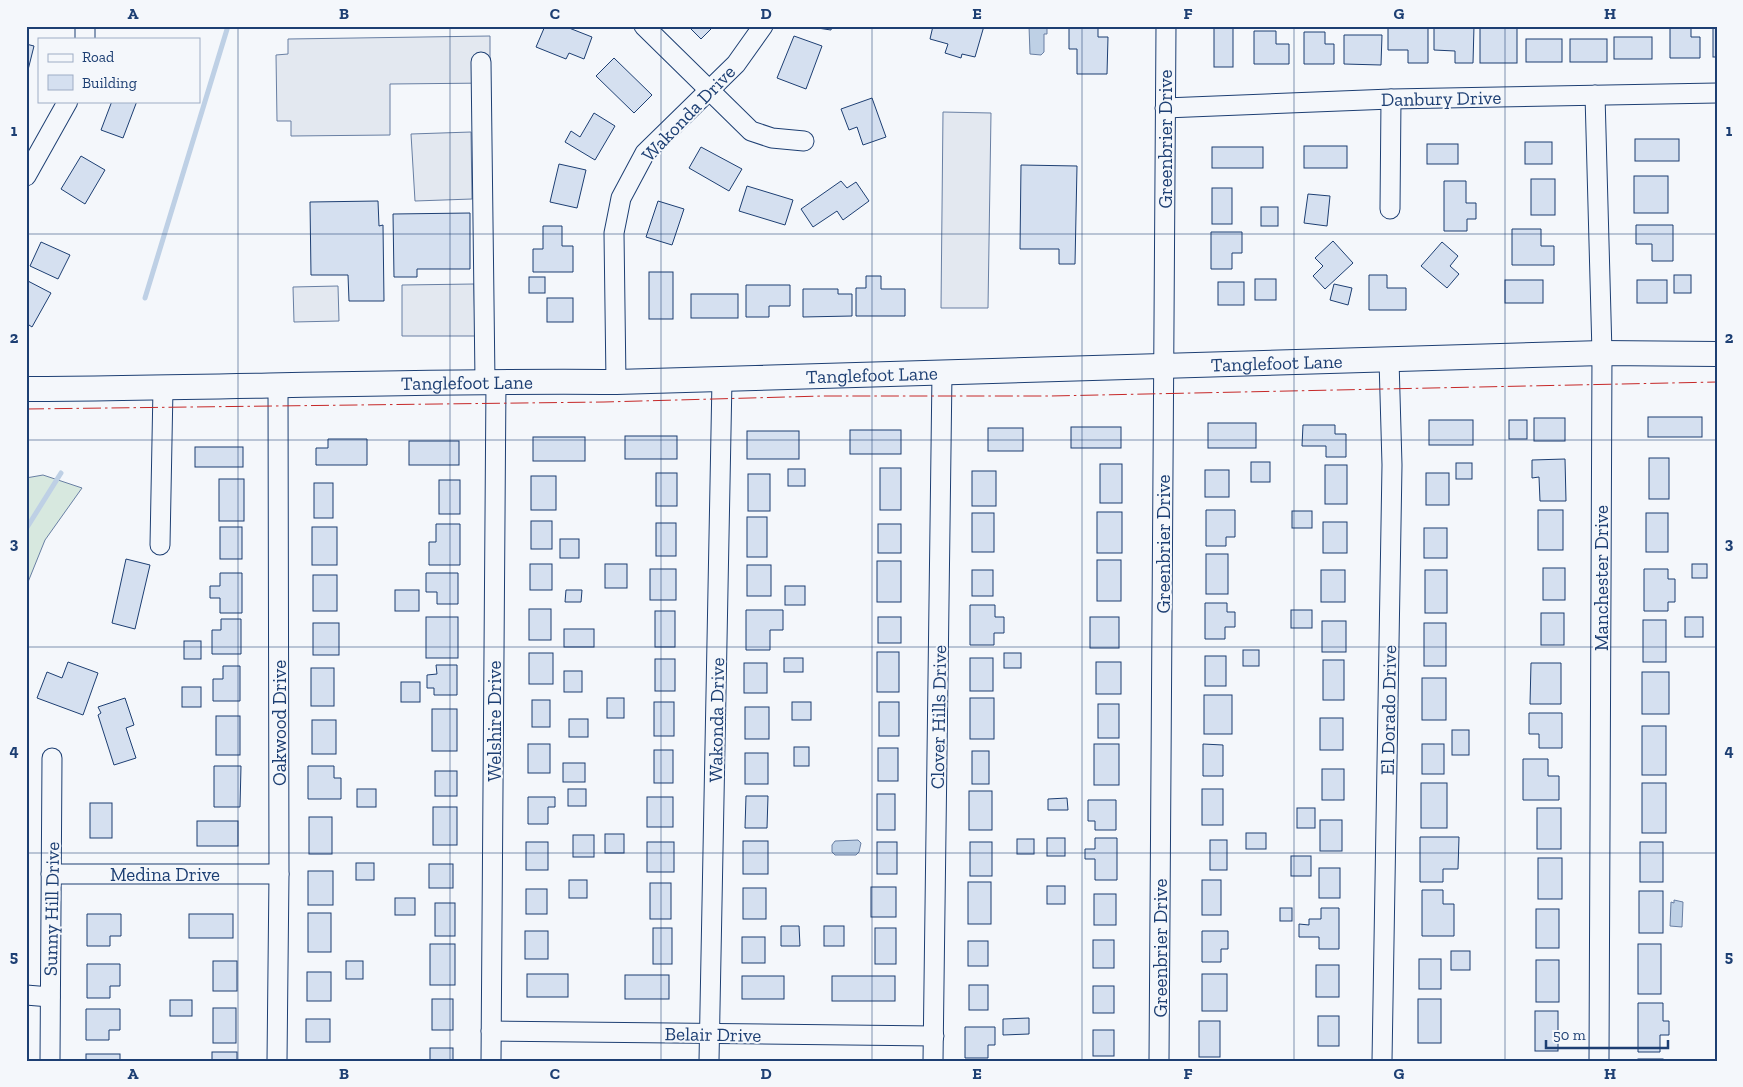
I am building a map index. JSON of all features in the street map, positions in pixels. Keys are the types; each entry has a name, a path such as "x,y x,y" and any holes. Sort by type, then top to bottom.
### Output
{"main road":[{"name":"Tanglefoot Lane","path":"26,389 491,381 616,382 1602,353 1717,354"}],"street":[{"path":"644,26 751,132 772,138 804,141"},
{"name":"Wakonda Drive","path":"616,382 614,233 621,198 645,153 736,64 762,26"},
{"name":"Greenbrier Drive","path":"1159,1061 1166,26"},
{"name":"Welshire Drive","path":"481,62 491,381 491,1061"},
{"name":"Danbury Drive","path":"1165,108 1391,99 1717,93"},
{"name":"Manchester Drive","path":"1595,95 1602,353 1600,1061"},
{"path":"1390,209 1391,99"},
{"path":"26,176 67,102"},
{"name":"El Dorado Drive","path":"1382,1061 1392,465 1389,360"},
{"name":"Clover Hills Drive","path":"933,1061 942,373"},
{"name":"Wakonda Drive","path":"710,1061 722,379"},
{"name":"Oakwood Drive","path":"277,1061 279,874 278,386"},
{"path":"160,545 163,388"},
{"name":"Sunny Hill Drive","path":"50,1061 52,758"},
{"name":"Medina Drive","path":"51,874 279,874"},
{"path":"26,995 50,997"},
{"name":"Belair Drive","path":"491,1031 934,1036"}],"shaded area":[{"path":"490,36 490,83 390,84 390,135 291,136 291,121 277,121 276,55 288,54 288,39"},
{"path":"943,112 991,113 988,308 941,308"},
{"path":"471,132 472,199 415,201 411,134"},
{"path":"474,284 475,336 402,336 402,285"},
{"path":"338,286 339,321 294,322 293,287"},
{"path":"43,475 82,488 45,540 26,587 26,478"}],"water":[{"path":"1029,26 1047,28 1047,34 1044,34 1044,52 1041,55 1030,54"},
{"path":"858,840 861,843 859,852 856,855 835,855 832,852 832,845 835,841"},
{"path":"1674,900 1683,902 1682,927 1670,926 1671,902 1674,903"}],"building":[{"path":"545,26 564,26 592,37 584,59 569,53 566,59 536,47"},
{"path":"688,26 714,26 701,39"},
{"path":"804,26 832,26 831,30"},
{"path":"933,26 984,26 975,57 962,54 961,58 945,53 948,44 930,39"},
{"path":"1069,26 1098,26 1098,37 1108,37 1107,74 1077,74 1077,49 1069,49"},
{"path":"1214,26 1233,26 1233,67 1214,67"},
{"path":"1388,26 1428,26 1428,63 1408,63 1408,50 1388,50"},
{"path":"1434,26 1474,26 1473,63 1455,63 1455,51 1434,50"},
{"path":"1480,26 1517,26 1517,63 1480,63"},
{"path":"1670,26 1691,26 1691,37 1700,37 1700,58 1670,58"},
{"path":"1713,26 1717,26 1717,57 1713,57"},
{"path":"1254,31 1276,31 1276,44 1289,44 1289,64 1254,64"},
{"path":"1304,32 1325,32 1325,44 1334,44 1334,64 1304,64"},
{"path":"1344,35 1382,35 1381,65 1344,64"},
{"path":"794,36 822,46 806,89 777,78"},
{"path":"1614,37 1652,37 1652,59 1614,59"},
{"path":"1526,39 1562,39 1562,62 1526,62"},
{"path":"1570,39 1607,39 1607,62 1570,62"},
{"path":"26,44 34,46 26,78"},
{"path":"614,58 652,95 634,113 596,76"},
{"path":"872,98 886,137 863,145 857,127 849,130 841,109"},
{"path":"112,102 137,102 123,138 101,130"},
{"path":"594,113 615,126 595,160 565,142 571,131 580,137"},
{"path":"1635,139 1679,139 1679,161 1635,161"},
{"path":"1525,142 1552,142 1552,164 1525,164"},
{"path":"1427,144 1458,144 1458,164 1427,164"},
{"path":"1304,146 1347,146 1347,168 1304,168"},
{"path":"701,147 742,169 729,191 689,168"},
{"path":"1212,147 1263,147 1263,168 1212,168"},
{"path":"81,156 105,170 85,204 61,189"},
{"path":"559,164 586,170 577,208 550,202"},
{"path":"1021,165 1077,166 1075,264 1059,264 1059,249 1020,249"},
{"path":"1634,176 1668,176 1668,213 1634,213"},
{"path":"1531,179 1555,179 1555,215 1531,215"},
{"path":"841,181 847,188 856,182 869,201 843,220 837,211 813,227 801,209"},
{"path":"1444,181 1466,181 1466,203 1476,203 1476,219 1467,219 1467,231 1444,231"},
{"path":"747,186 793,200 785,225 739,211"},
{"path":"1212,188 1232,188 1232,224 1212,224"},
{"path":"1308,194 1330,196 1327,226 1304,223"},
{"path":"378,201 379,226 383,225 384,301 349,301 348,275 311,275 310,202"},
{"path":"658,201 684,209 672,245 646,237"},
{"path":"1261,207 1278,207 1278,226 1261,226"},
{"path":"470,213 470,269 417,269 417,277 394,277 393,214"},
{"path":"1636,225 1673,225 1673,261 1652,261 1652,244 1636,244"},
{"path":"543,226 562,226 562,246 573,246 573,272 533,272 533,249 543,249"},
{"path":"1512,229 1541,229 1541,246 1554,246 1554,265 1512,265"},
{"path":"1211,232 1242,232 1242,253 1232,253 1232,269 1211,269"},
{"path":"1333,241 1353,263 1325,289 1313,276 1323,266 1315,258"},
{"path":"41,242 70,255 58,279 30,266"},
{"path":"1442,242 1458,256 1450,266 1459,274 1447,288 1421,266"},
{"path":"649,272 673,272 673,319 649,319"},
{"path":"1369,275 1387,275 1387,288 1406,288 1406,310 1369,310"},
{"path":"1674,275 1691,275 1691,293 1674,293"},
{"path":"866,276 881,276 881,289 905,289 905,316 856,316 856,288 866,288"},
{"path":"529,277 545,277 545,293 529,293"},
{"path":"1255,279 1276,279 1276,300 1255,300"},
{"path":"26,280 51,293 32,327 26,323"},
{"path":"1505,280 1543,280 1543,303 1505,303"},
{"path":"1637,280 1667,280 1667,303 1637,303"},
{"path":"1218,282 1244,282 1244,305 1218,305"},
{"path":"1334,284 1352,288 1348,305 1330,300"},
{"path":"746,285 790,285 790,306 769,306 769,317 746,317"},
{"path":"803,289 838,289 838,294 852,294 852,316 803,317"},
{"path":"691,294 738,294 738,318 691,318"},
{"path":"547,298 573,298 573,322 547,322"},
{"path":"1648,417 1702,417 1702,437 1648,437"},
{"path":"1534,418 1565,418 1565,441 1534,441"},
{"path":"1429,420 1473,420 1473,445 1429,445"},
{"path":"1509,420 1527,420 1527,439 1509,439"},
{"path":"1208,423 1256,423 1256,448 1208,448"},
{"path":"1303,425 1335,425 1335,434 1346,434 1346,457 1326,457 1326,446 1302,446"},
{"path":"1071,427 1121,427 1121,448 1071,448"},
{"path":"988,428 1023,428 1023,451 988,451"},
{"path":"850,430 901,430 901,454 850,454"},
{"path":"747,431 799,431 799,459 747,459"},
{"path":"625,436 677,436 677,459 625,459"},
{"path":"533,437 585,437 585,461 533,461"},
{"path":"328,439 367,439 367,465 316,465 316,448 328,448"},
{"path":"409,441 459,441 459,465 409,465"},
{"path":"195,447 243,447 243,467 195,467"},
{"path":"1649,458 1669,458 1669,499 1649,499"},
{"path":"1565,459 1566,501 1540,501 1539,477 1532,478 1532,460"},
{"path":"1251,462 1270,462 1270,482 1251,482"},
{"path":"1456,463 1472,463 1472,479 1456,479"},
{"path":"1100,464 1122,464 1122,503 1100,503"},
{"path":"1325,465 1347,465 1347,504 1325,504"},
{"path":"880,468 901,468 901,510 880,510"},
{"path":"788,469 805,469 805,486 788,486"},
{"path":"1205,470 1229,470 1229,497 1205,497"},
{"path":"972,471 996,471 996,506 972,506"},
{"path":"656,473 677,473 677,506 656,506"},
{"path":"1426,473 1449,473 1449,505 1426,505"},
{"path":"748,474 770,474 770,511 748,511"},
{"path":"531,476 556,476 556,510 531,510"},
{"path":"219,479 244,479 244,521 219,521"},
{"path":"439,480 460,480 460,514 439,514"},
{"path":"314,483 333,483 333,518 314,518"},
{"path":"1206,510 1235,510 1235,537 1226,537 1226,546 1206,546"},
{"path":"1538,510 1563,510 1563,550 1538,550"},
{"path":"1292,511 1312,511 1312,528 1292,528"},
{"path":"1097,512 1122,512 1122,553 1097,553"},
{"path":"972,513 994,513 994,552 972,552"},
{"path":"1646,513 1668,513 1668,552 1646,552"},
{"path":"747,517 767,517 767,557 747,557"},
{"path":"531,521 552,521 552,549 531,549"},
{"path":"1323,522 1347,522 1347,553 1323,553"},
{"path":"656,523 676,523 676,556 656,556"},
{"path":"436,524 460,524 460,565 429,565 429,542 436,542"},
{"path":"878,524 901,524 901,553 878,553"},
{"path":"220,527 242,527 242,559 220,559"},
{"path":"312,527 337,527 337,565 312,565"},
{"path":"1424,528 1447,528 1447,558 1424,558"},
{"path":"560,539 579,539 579,558 560,558"},
{"path":"1206,554 1228,554 1228,594 1206,594"},
{"path":"126,559 150,565 135,629 112,623"},
{"path":"1097,560 1121,560 1121,601 1097,601"},
{"path":"877,561 901,561 901,602 877,602"},
{"path":"530,564 552,564 552,590 530,590"},
{"path":"605,564 627,564 627,588 605,588"},
{"path":"1692,564 1707,564 1707,578 1692,578"},
{"path":"747,565 771,565 771,596 747,596"},
{"path":"1543,568 1565,568 1565,600 1543,600"},
{"path":"650,569 676,569 676,600 650,600"},
{"path":"1644,569 1668,569 1668,579 1675,579 1675,602 1668,602 1668,611 1644,611"},
{"path":"972,570 993,570 993,596 972,596"},
{"path":"1321,570 1345,570 1345,602 1321,602"},
{"path":"1425,570 1447,570 1447,613 1425,613"},
{"path":"220,573 242,573 242,613 220,613 220,598 210,598 210,586 220,586"},
{"path":"426,573 458,573 458,604 437,604 437,592 426,592"},
{"path":"313,575 337,575 337,611 313,611"},
{"path":"785,586 805,586 805,605 785,605"},
{"path":"395,590 419,590 419,611 395,611"},
{"path":"566,590 582,590 581,602 565,602"},
{"path":"1205,603 1227,603 1227,612 1235,612 1235,627 1225,627 1225,639 1205,639"},
{"path":"970,605 995,605 995,617 1004,617 1004,633 994,633 994,645 970,645"},
{"path":"529,609 551,609 551,640 529,640"},
{"path":"746,610 783,610 783,630 770,630 770,650 746,650"},
{"path":"1291,610 1312,610 1312,628 1291,628"},
{"path":"655,611 675,611 675,647 655,647"},
{"path":"1541,613 1564,613 1564,645 1541,645"},
{"path":"426,617 458,617 458,658 426,658"},
{"path":"878,617 901,617 901,643 878,643"},
{"path":"1090,617 1119,617 1119,648 1090,648"},
{"path":"1685,617 1703,617 1703,637 1685,637"},
{"path":"221,619 241,619 241,654 212,654 212,630 221,630"},
{"path":"1643,620 1666,620 1666,662 1643,662"},
{"path":"1322,621 1346,621 1346,652 1322,652"},
{"path":"313,623 339,623 339,655 313,655"},
{"path":"1424,623 1446,623 1446,666 1424,666"},
{"path":"564,629 594,629 594,647 564,647"},
{"path":"184,641 201,641 201,659 184,659"},
{"path":"1243,650 1259,650 1259,666 1243,666"},
{"path":"877,652 899,652 899,692 877,692"},
{"path":"529,653 553,653 553,684 529,684"},
{"path":"1004,653 1021,653 1021,668 1004,668"},
{"path":"1205,656 1226,656 1226,686 1205,686"},
{"path":"784,658 803,658 803,672 784,672"},
{"path":"970,658 993,658 993,691 970,691"},
{"path":"655,659 675,659 675,691 655,691"},
{"path":"1323,660 1344,660 1344,700 1323,700"},
{"path":"68,662 98,673 83,715 37,698 47,672 62,678"},
{"path":"1096,662 1121,662 1121,694 1096,694"},
{"path":"744,663 767,663 767,693 744,693"},
{"path":"1531,663 1561,663 1561,704 1530,704"},
{"path":"436,665 457,665 457,695 434,695 434,688 427,688 427,675 437,674"},
{"path":"223,666 240,666 240,701 213,701 213,679 223,679"},
{"path":"311,668 334,668 334,706 311,706"},
{"path":"564,671 582,671 582,692 564,692"},
{"path":"1642,672 1669,672 1669,714 1642,714"},
{"path":"1422,678 1446,678 1446,720 1422,720"},
{"path":"401,682 420,682 420,702 401,702"},
{"path":"182,687 201,687 201,707 182,707"},
{"path":"1204,695 1232,695 1232,734 1204,734"},
{"path":"125,698 134,725 126,728 136,758 114,765 98,715 101,713 98,707"},
{"path":"607,698 624,698 624,718 607,718"},
{"path":"970,698 994,698 994,739 970,739"},
{"path":"532,700 550,700 550,727 532,727"},
{"path":"654,702 674,702 674,736 654,736"},
{"path":"792,702 811,702 811,720 792,720"},
{"path":"879,702 899,702 899,736 879,736"},
{"path":"1098,704 1119,704 1119,738 1098,738"},
{"path":"745,707 769,707 769,739 745,739"},
{"path":"432,709 457,709 457,751 432,751"},
{"path":"1529,713 1562,713 1562,748 1539,748 1539,734 1529,734"},
{"path":"216,716 240,716 240,755 216,755"},
{"path":"1320,718 1343,718 1343,750 1320,750"},
{"path":"569,719 588,719 588,737 569,737"},
{"path":"312,720 336,720 336,754 312,754"},
{"path":"1642,726 1666,726 1666,775 1642,775"},
{"path":"1452,730 1469,730 1469,755 1452,755"},
{"path":"528,744 550,744 550,773 528,773"},
{"path":"1094,744 1119,744 1119,785 1094,785"},
{"path":"1203,744 1223,745 1223,776 1203,776"},
{"path":"1422,744 1444,744 1444,774 1422,774"},
{"path":"794,747 809,747 809,766 794,766"},
{"path":"878,748 898,748 898,781 878,781"},
{"path":"654,750 673,750 673,783 654,783"},
{"path":"972,751 989,751 989,784 972,784"},
{"path":"745,753 768,753 768,784 745,784"},
{"path":"1523,759 1548,759 1548,776 1559,776 1559,800 1523,800"},
{"path":"563,763 585,763 585,782 563,782"},
{"path":"214,766 241,766 240,807 214,807"},
{"path":"308,766 334,766 334,778 341,778 341,799 308,799"},
{"path":"1322,769 1344,769 1344,800 1322,800"},
{"path":"435,771 457,771 457,796 435,796"},
{"path":"1421,783 1447,783 1447,828 1421,828"},
{"path":"1642,783 1666,783 1666,833 1642,833"},
{"path":"357,789 376,789 376,807 357,807"},
{"path":"568,789 586,789 586,806 568,806"},
{"path":"1202,789 1223,789 1223,825 1202,825"},
{"path":"969,791 992,791 992,830 969,830"},
{"path":"877,794 895,794 895,830 877,830"},
{"path":"746,796 768,796 767,828 745,828"},
{"path":"528,797 555,797 555,807 548,807 548,824 528,824"},
{"path":"647,797 673,797 673,827 647,827"},
{"path":"1067,798 1068,810 1048,810 1048,799"},
{"path":"1088,800 1116,800 1116,830 1095,830 1095,821 1088,821"},
{"path":"90,803 112,803 112,838 90,838"},
{"path":"433,807 457,807 457,845 433,845"},
{"path":"1297,808 1315,808 1315,828 1297,828"},
{"path":"1537,808 1561,808 1561,849 1537,849"},
{"path":"309,817 332,817 332,854 309,854"},
{"path":"1320,820 1342,820 1342,851 1320,851"},
{"path":"197,821 238,821 238,846 197,846"},
{"path":"1246,833 1266,833 1266,849 1246,849"},
{"path":"605,834 624,834 624,853 605,853"},
{"path":"573,835 594,835 594,857 573,857"},
{"path":"1420,837 1459,837 1458,869 1443,869 1443,882 1420,882"},
{"path":"1047,838 1065,838 1065,856 1047,856"},
{"path":"1095,838 1117,838 1117,880 1095,880 1095,859 1085,859 1085,849 1095,849"},
{"path":"1017,839 1034,839 1034,854 1017,854"},
{"path":"1210,840 1227,840 1227,870 1210,870"},
{"path":"743,841 768,841 768,874 743,874"},
{"path":"526,842 548,842 548,870 526,870"},
{"path":"647,842 674,842 674,872 647,872"},
{"path":"877,842 897,842 897,874 877,874"},
{"path":"970,842 992,842 992,876 970,876"},
{"path":"1640,842 1663,842 1663,882 1640,882"},
{"path":"1291,856 1311,856 1311,876 1291,876"},
{"path":"1538,858 1562,858 1562,899 1538,899"},
{"path":"356,863 374,863 374,880 356,880"},
{"path":"429,864 453,864 453,888 429,888"},
{"path":"1319,868 1340,868 1340,898 1319,898"},
{"path":"308,871 333,871 333,905 308,905"},
{"path":"569,880 587,880 587,898 569,898"},
{"path":"1202,880 1221,880 1221,915 1202,915"},
{"path":"968,882 991,882 991,924 968,924"},
{"path":"650,883 671,883 671,919 650,919"},
{"path":"1047,886 1065,886 1065,904 1047,904"},
{"path":"871,887 896,887 896,917 871,917"},
{"path":"743,888 766,888 766,919 743,919"},
{"path":"526,889 547,889 547,914 526,914"},
{"path":"1422,890 1443,890 1443,904 1454,904 1454,936 1422,936"},
{"path":"1639,891 1663,891 1663,933 1639,933"},
{"path":"1094,894 1116,894 1116,925 1094,925"},
{"path":"395,898 415,898 415,915 395,915"},
{"path":"435,903 455,903 455,936 435,936"},
{"path":"1280,908 1292,908 1292,921 1280,921"},
{"path":"1321,908 1339,908 1339,949 1319,949 1319,937 1299,937 1299,924 1309,925 1309,919 1321,919"},
{"path":"1536,909 1559,909 1559,948 1536,948"},
{"path":"308,913 331,913 331,952 308,952"},
{"path":"87,914 121,914 121,936 110,936 110,946 87,946"},
{"path":"189,914 233,914 233,938 189,938"},
{"path":"781,926 799,926 800,946 781,946"},
{"path":"824,926 844,926 844,946 824,946"},
{"path":"653,928 672,928 672,964 653,964"},
{"path":"875,928 896,928 896,964 875,964"},
{"path":"525,931 548,931 548,959 525,959"},
{"path":"1202,931 1228,931 1228,949 1221,949 1221,962 1202,962"},
{"path":"742,937 765,937 765,963 742,963"},
{"path":"1093,940 1114,940 1114,968 1093,968"},
{"path":"968,941 988,941 988,966 968,966"},
{"path":"430,944 455,944 455,985 430,985"},
{"path":"1638,944 1661,944 1661,994 1638,994"},
{"path":"1451,951 1470,951 1470,970 1451,970"},
{"path":"1419,959 1441,959 1441,989 1419,989"},
{"path":"1536,960 1559,960 1559,1002 1536,1002"},
{"path":"213,961 237,961 237,991 213,991"},
{"path":"346,961 363,961 363,979 346,979"},
{"path":"87,964 120,964 120,986 110,986 110,998 87,998"},
{"path":"1316,965 1339,965 1339,997 1316,997"},
{"path":"307,972 331,972 331,1001 307,1001"},
{"path":"527,974 568,974 568,997 527,997"},
{"path":"1202,974 1227,974 1227,1011 1202,1011"},
{"path":"625,975 669,975 669,999 625,999"},
{"path":"742,976 784,976 784,999 742,999"},
{"path":"832,976 895,976 895,1001 832,1001"},
{"path":"969,985 988,985 988,1010 969,1010"},
{"path":"1093,986 1114,986 1114,1013 1093,1013"},
{"path":"432,999 453,999 453,1030 432,1030"},
{"path":"1418,999 1441,999 1441,1043 1418,1043"},
{"path":"170,1000 192,1000 192,1016 170,1016"},
{"path":"1638,1003 1663,1003 1663,1021 1669,1021 1669,1035 1660,1035 1660,1052 1638,1052"},
{"path":"213,1008 236,1008 236,1043 213,1043"},
{"path":"86,1009 120,1009 120,1030 109,1030 109,1040 86,1040"},
{"path":"1535,1011 1558,1011 1558,1051 1535,1051"},
{"path":"1318,1016 1339,1016 1339,1046 1318,1046"},
{"path":"1029,1018 1029,1034 1003,1035 1003,1019"},
{"path":"306,1019 330,1019 330,1042 306,1042"},
{"path":"1199,1021 1220,1021 1220,1057 1199,1057"},
{"path":"965,1027 995,1027 995,1045 988,1045 988,1058 965,1058"},
{"path":"1093,1030 1114,1030 1114,1056 1093,1056"},
{"path":"430,1048 453,1048 453,1061 430,1061"},
{"path":"212,1052 237,1052 237,1061 212,1061"},
{"path":"86,1054 120,1054 120,1061 86,1061"},
{"path":"1638,1059 1663,1059 1663,1061 1638,1061"}],"waterway":[{"path":"145,298 228,26"},
{"path":"26,529 61,473"}],"power":[{"path":"26,409 604,402 823,396 1051,396 1717,382"}]}
